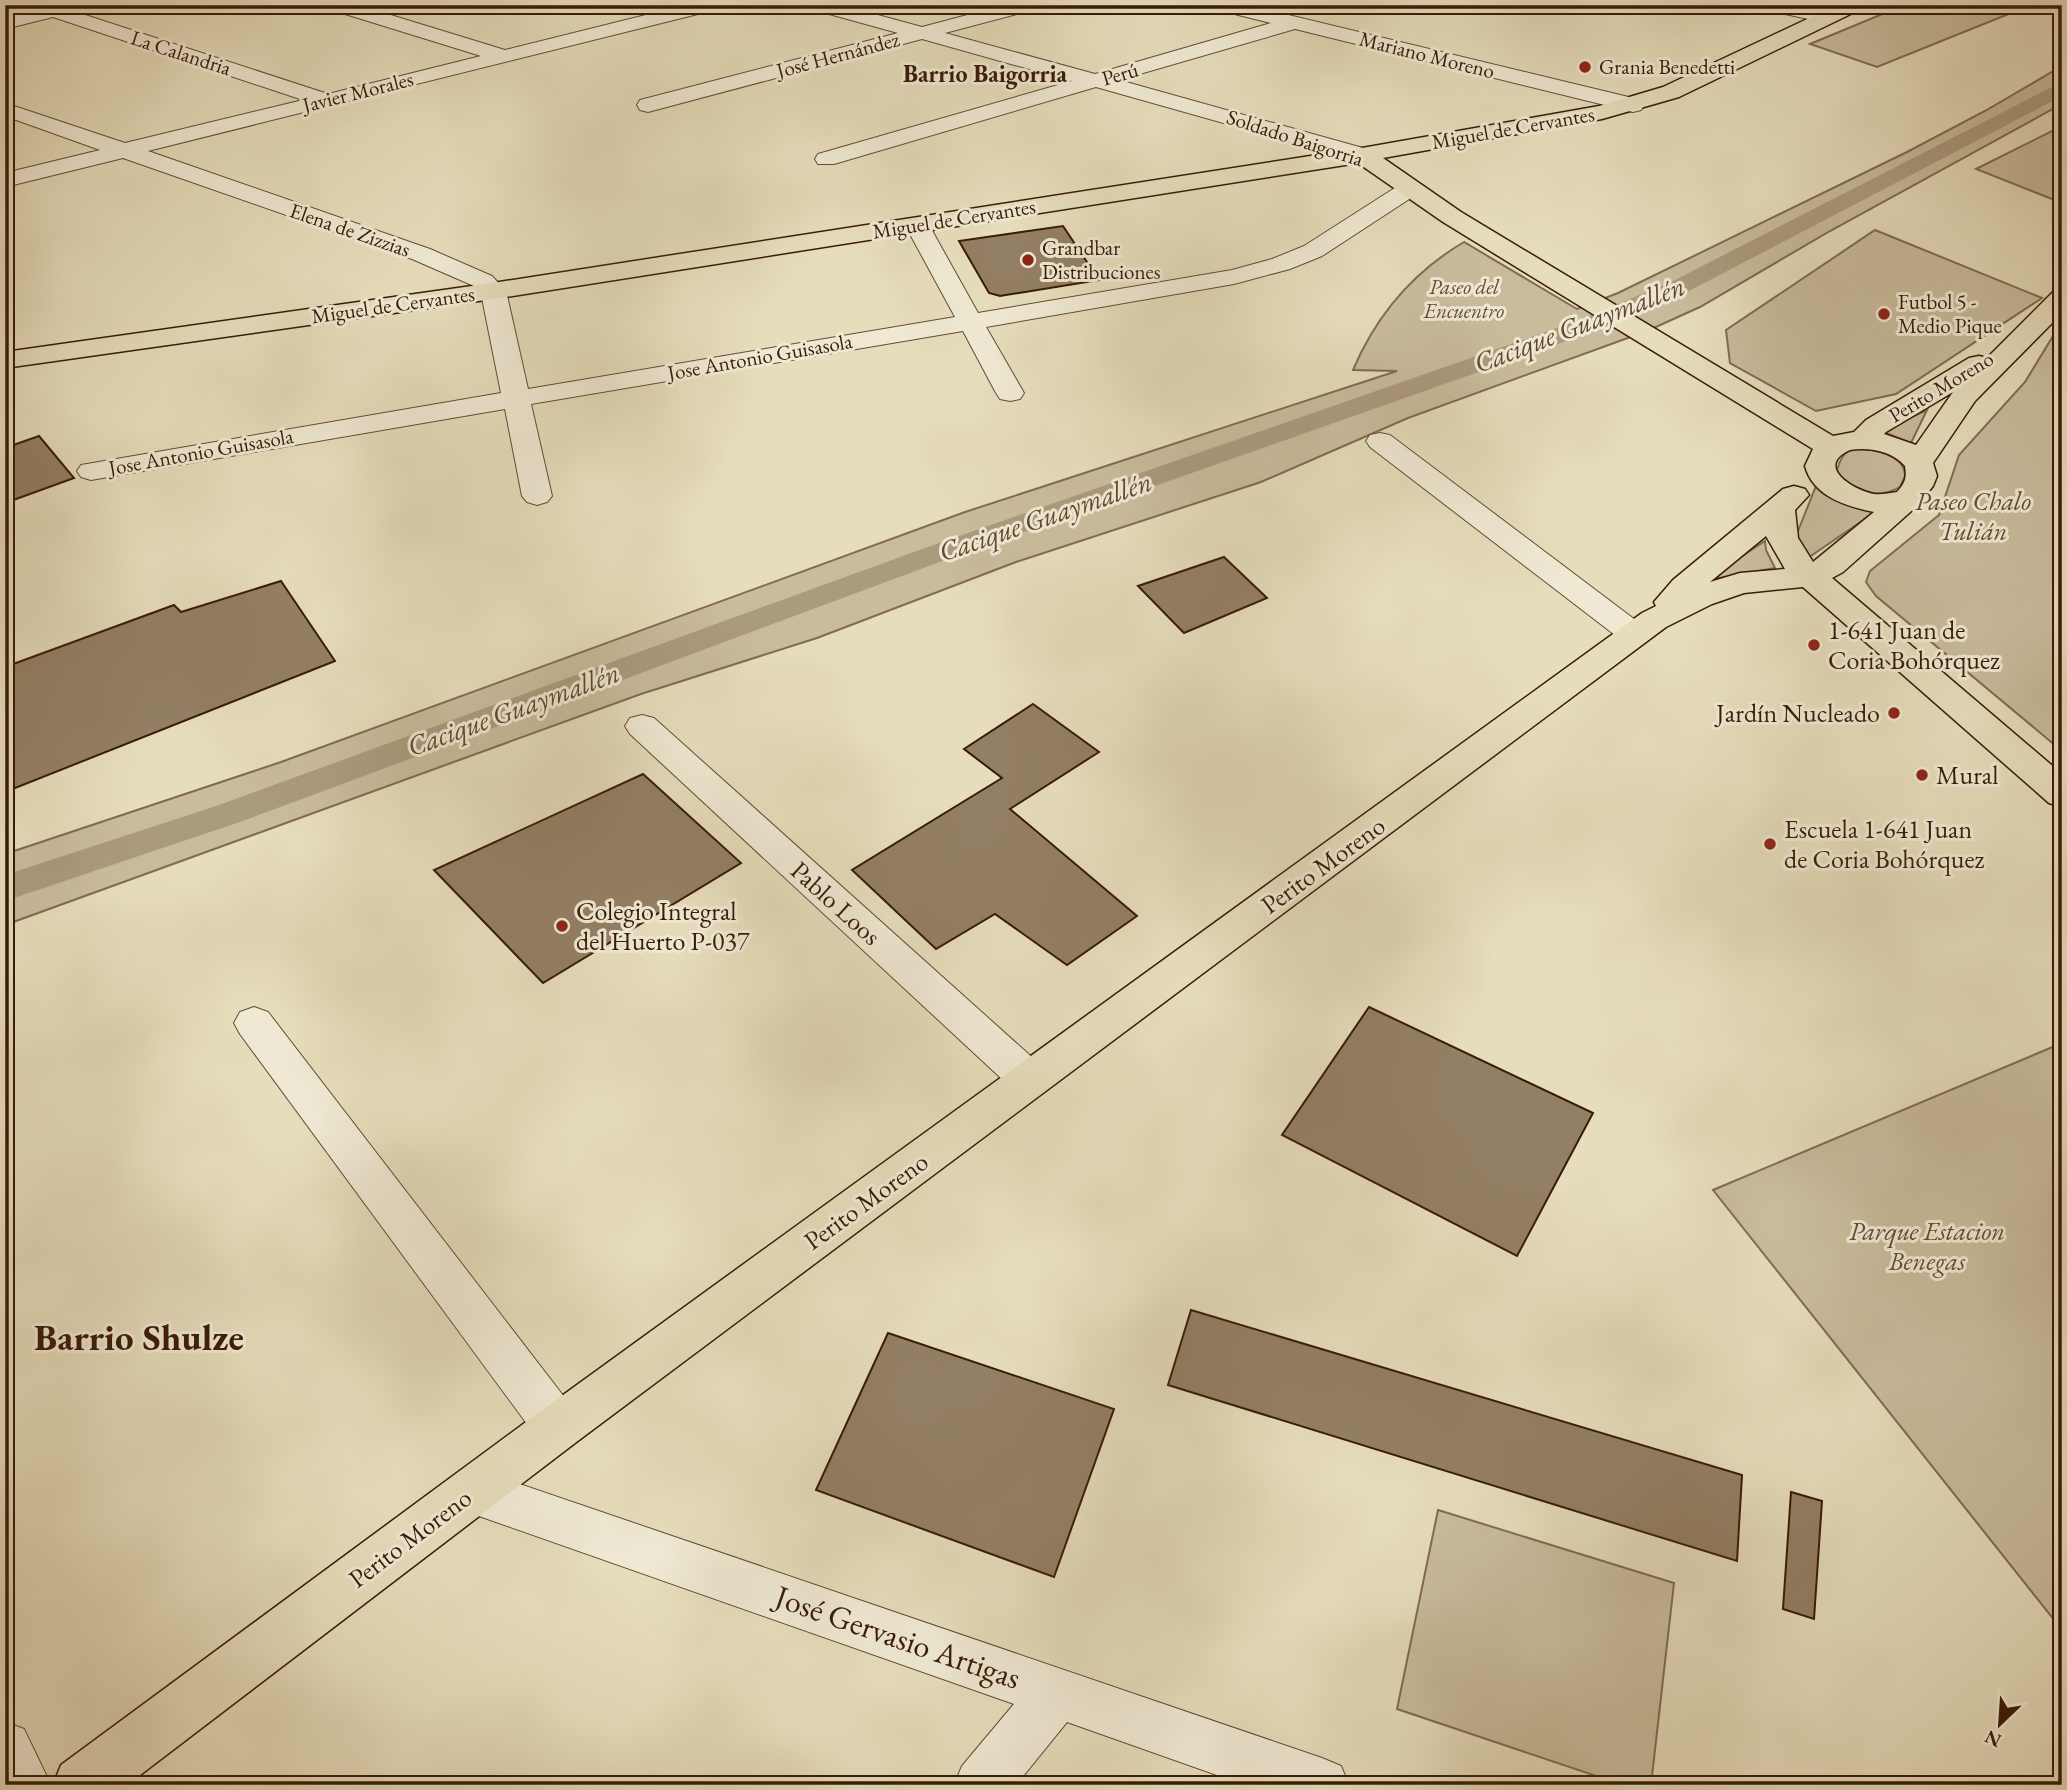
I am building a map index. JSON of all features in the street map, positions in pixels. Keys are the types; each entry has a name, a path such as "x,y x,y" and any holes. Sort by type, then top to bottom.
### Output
{"main road":[{"name":"Miguel de Cervantes","path":"14,361 493,291 1362,155 1633,105 1671,92 1854,5"},
{"name":"Soldado Baigorria","path":"1362,155 1409,190 1642,332 1826,458"},
{"name":"Perito Moreno","path":"1918,463 1965,395 2062,298"},
{"name":"Perito Moreno","path":"1864,438 1876,426 2020,340"},
{"path":"1864,438 1898,447 1918,463 1922,476 1906,499 1871,503 1854,498 1830,485 1826,458 1864,438"},
{"name":"Perito Moreno","path":"1645,628 1703,568 1780,510 1826,458"},
{"name":"Perito Moreno","path":"81,1785 558,1427 1645,628 1700,597 1740,583 1811,576 1832,565 1906,499"},
{"path":"1780,510 1782,538 1793,559 2062,794"}],"street":[{"path":"5,23 45,8 77,5"},
{"path":"335,5 504,57"},
{"path":"638,5 670,15"},
{"name":"Javier Morales","path":"5,180 711,5"},
{"name":"Soldado Baigorria","path":"818,5 1315,139 1362,155"},
{"name":"José Hernández","path":"648,105 1029,5"},
{"name":"Mariano Moreno","path":"1221,5 1633,105"},
{"path":"1769,5 1827,17"},
{"name":"La Calandria","path":"45,8 326,100"},
{"name":"Perú","path":"826,159 1293,23"},
{"name":"Elena de Zizzias","path":"5,109 421,254 483,281 493,291"},
{"name":"Jose Antonio Guisasola","path":"91,471 1234,277 1261,270 1326,244 1409,190"},
{"path":"917,225 1010,393"},
{"path":"493,291 537,496"},
{"path":"1380,441 1645,628"},
{"name":"Pablo Loos","path":"642,726 1030,1080"},
{"path":"254,1023 558,1427"},
{"name":"José Gervasio Artigas","path":"473,1490 1322,1785"},
{"path":"981,1785 1058,1692"},
{"path":"5,1748 24,1785"}],"green space":[{"path":"1904,5 2031,5 1877,67 1810,44"},
{"name":"Paseo del Encuentro","path":"2062,66 2062,104 1830,231 1700,307 1647,331 1408,418 1261,482 1016,562 817,638 641,694 5,925 5,854 281,762 965,512 1397,371 1353,370 1373,331 1398,297 1428,267 1464,242 1577,309 1618,293 1907,152"},
{"path":"2062,126 2062,203 1976,169"},
{"name":"Futbol 5 - Medio Pique","path":"1875,230 2042,298 1896,394 1816,411 1730,363 1726,330"},
{"name":"Paseo Chalo Tulián","path":"2062,331 2062,751 1876,596 1866,582 1870,571 1939,515 1959,455 2025,382 2053,336"},
{"path":"1927,410 1911,443 1881,431"},
{"path":"1861,448 1882,452 1901,463 1905,476 1900,487 1883,493 1864,492 1842,478 1837,470 1842,457 1851,450"},
{"path":"1816,486 1851,506 1875,512 1805,560 1796,536"},
{"path":"1765,541 1766,550 1775,568 1719,578 1715,574"},
{"name":"Parque Estacion Benegas","path":"2062,1043 2062,1630 1713,1190"},
{"path":"1438,1510 1674,1583 1651,1785 1623,1785 1397,1709"}],"building":[{"name":"Grandbar Distribuciones","path":"1063,226 1099,280 1000,296 989,293 959,241"},
{"path":"39,436 74,478 5,503 5,448"},
{"path":"1224,557 1267,598 1184,633 1138,586"},
{"path":"281,581 335,661 5,792 5,667 174,605 181,612"},
{"path":"1033,704 1099,752 1010,809 1137,916 1067,965 995,914 936,949 852,870 1002,778 964,749"},
{"name":"Colegio Integral del Huerto P-037","path":"643,774 741,863 543,983 434,870"},
{"path":"1369,1007 1593,1113 1517,1256 1282,1135"},
{"path":"1191,1310 1742,1475 1737,1561 1168,1385"},
{"path":"888,1333 1114,1409 1054,1577 816,1490"},
{"path":"1791,1492 1822,1501 1814,1619 1783,1609"}],"waterway":[{"name":"Cacique Guaymallén","path":"5,888 228,814 935,554 1586,326 1681,286 2062,88"}],"place":[{"name":"Grania Benedetti","path":"1585,67"},
{"name":"Grandbar Distribuciones","path":"1028,260"},
{"name":"Futbol 5 - Medio Pique","path":"1884,314"},
{"name":"1-641 Juan de Coria Bohórquez","path":"1814,645"},
{"name":"Jardín Nucleado","path":"1894,713"},
{"name":"Mural","path":"1922,775"},
{"name":"Escuela 1-641 Juan de Coria Bohórquez","path":"1770,844"},
{"name":"Colegio Integral del Huerto P-037","path":"562,926"}],"district":[{"name":"Barrio Baigorria","path":"985,74"},
{"name":"Barrio Shulze","path":"139,1337"}]}
